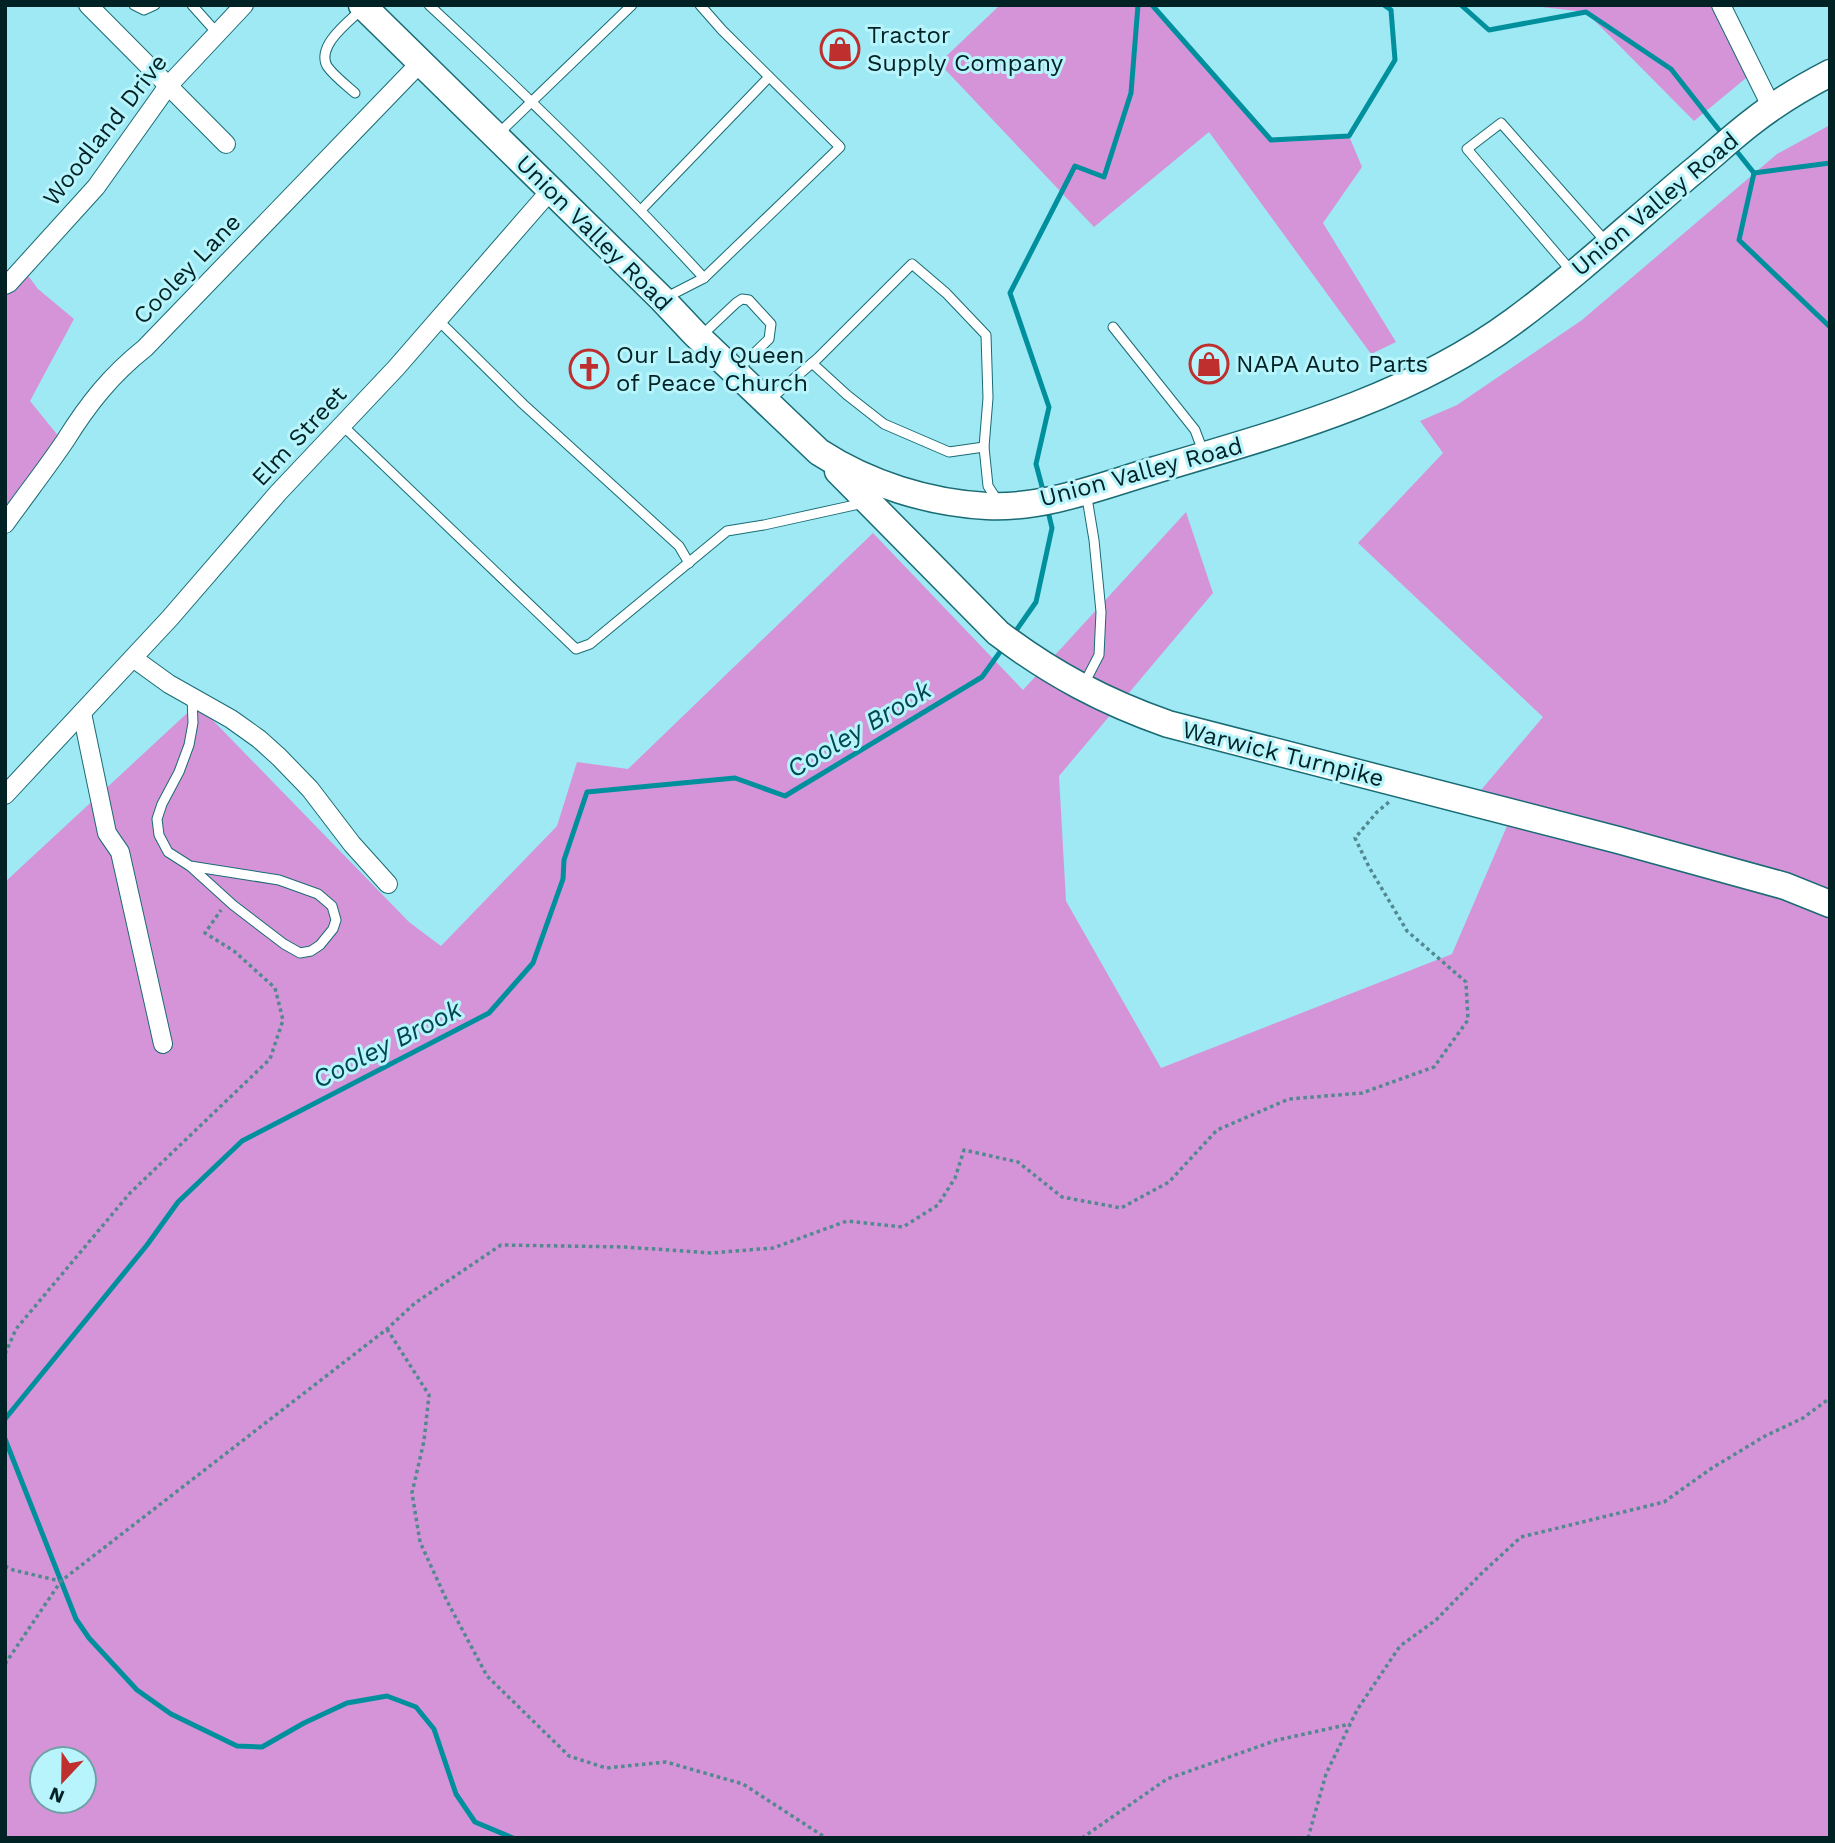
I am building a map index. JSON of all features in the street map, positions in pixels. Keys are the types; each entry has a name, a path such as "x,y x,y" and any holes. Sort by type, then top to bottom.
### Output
{"main road":[{"name":"Union Valley Road","path":"363,6 699,338 819,452 842,467 915,495 974,505 1000,506 1046,501 1205,456 1323,419 1438,368 1513,322 1752,121 1830,73"},
{"name":"Warwick Turnpike","path":"819,452 1008,640 1082,688 1124,708 1168,724 1785,886 1830,904"}],"street":[{"path":"88,5 226,144"},
{"name":"Woodland Drive","path":"5,285 96,187 169,86 243,5"},
{"path":"1721,5 1772,108"},
{"name":"Cooley Lane","path":"5,524 76,421 122,366 145,348 421,62"},
{"name":"Elm Street","path":"5,795 170,618 278,493 396,368 550,191"},
{"path":"133,658 169,684 241,725 279,757 310,789 352,844 388,884"},
{"path":"82,713 107,833 120,852 163,1044"}],"lane":[{"path":"134,5 144,10 155,5"},
{"path":"192,5 218,33"},
{"path":"429,5 533,102 641,210 704,278"},
{"path":"496,136 632,5"},
{"path":"662,299 704,278 840,147 700,5"},
{"path":"355,93 328,68 324,58 328,43 363,6"},
{"path":"641,210 769,77"},
{"path":"1573,274 1467,149 1501,123 1608,244"},
{"path":"767,402 812,363 912,264 946,293 986,335 988,398 984,447 988,486 1000,506"},
{"path":"699,338 736,303 742,299 749,300 771,324 769,340 736,372"},
{"path":"438,320 523,404 680,545 689,563"},
{"path":"1114,327 1195,430 1205,456"},
{"path":"812,363 884,424 949,452 984,447"},
{"path":"342,425 576,649 590,644 727,531 869,502"},
{"path":"1082,688 1099,655 1101,612 1086,491"},
{"path":"190,866 279,880 318,894 332,906 336,920 333,929 320,945 311,951 300,953 284,944 228,901 190,866 168,852 159,835 157,819 189,745 193,723 192,697"}],"path":[{"path":"5,1664 61,1581 387,1329 415,1303 501,1245 625,1247 711,1253 773,1248 847,1221 903,1227 938,1205 955,1178 964,1150 1018,1162 1062,1197 1121,1208 1169,1182 1217,1130 1289,1099 1362,1093 1434,1067 1468,1020 1466,982 1408,931 1369,867 1355,838 1377,812 1411,787"},
{"path":"5,1354 16,1329 130,1193 270,1059 283,1020 275,988 234,951 205,933 228,901"},
{"path":"387,1329 429,1395 424,1441 412,1493 420,1542 447,1601 487,1676 569,1756 606,1769 666,1762 743,1784 827,1838"},
{"path":"1308,1838 1326,1774 1357,1710 1400,1646 1436,1620 1521,1537 1664,1502 1712,1468 1765,1436 1803,1418 1830,1398"},
{"path":"5,1566 61,1581"},
{"path":"1082,1838 1167,1779 1277,1740 1350,1724"}],"shaded area":[{"path":"1000,5 1152,5 1271,140 1349,136 1362,167 1323,223 1396,342 1371,354 1209,132 1094,227 939,63"},
{"path":"1523,5 1714,5 1751,74 1694,121 1586,12"},
{"path":"1830,125 1830,1838 5,1838 5,882 197,704 409,922 441,946 557,826 577,762 628,769 873,533 1023,690 1186,512 1213,593 1059,776 1066,901 1161,1068 1452,954 1513,812 1470,803 1543,717 1358,543 1443,453 1420,421 1457,405 1582,320 1777,154"},
{"path":"18,262 38,289 74,319 30,401 64,443 5,521 5,273"}],"waterway":[{"name":"Cooley Brook","path":"1044,494 1036,464 1049,407 1010,293 1075,166 1104,177 1131,93 1138,5"},
{"path":"1152,5 1271,140 1349,136 1395,60 1391,10 1384,5"},
{"path":"1461,5 1489,30 1586,12 1671,69 1723,135"},
{"path":"1734,148 1754,173 1830,163"},
{"path":"1754,173 1739,240 1830,327"},
{"name":"Cooley Brook","path":"1013,635 1036,602 1052,528 1047,507"},
{"name":"Cooley Brook","path":"5,1419 147,1245 178,1202 242,1141 489,1013 533,963 563,879 564,860 587,792 735,778 785,796 982,677 1005,645"},
{"path":"5,1439 76,1619 89,1638 137,1690 171,1714 237,1746 262,1747 347,1703 387,1696 416,1707 434,1729 456,1794 475,1822 513,1838"}],"place":[{"name":"Tractor Supply Company","path":"840,49"},
{"name":"NAPA Auto Parts","path":"1209,364"},
{"name":"Our Lady Queen of Peace Church","path":"589,369"}]}
